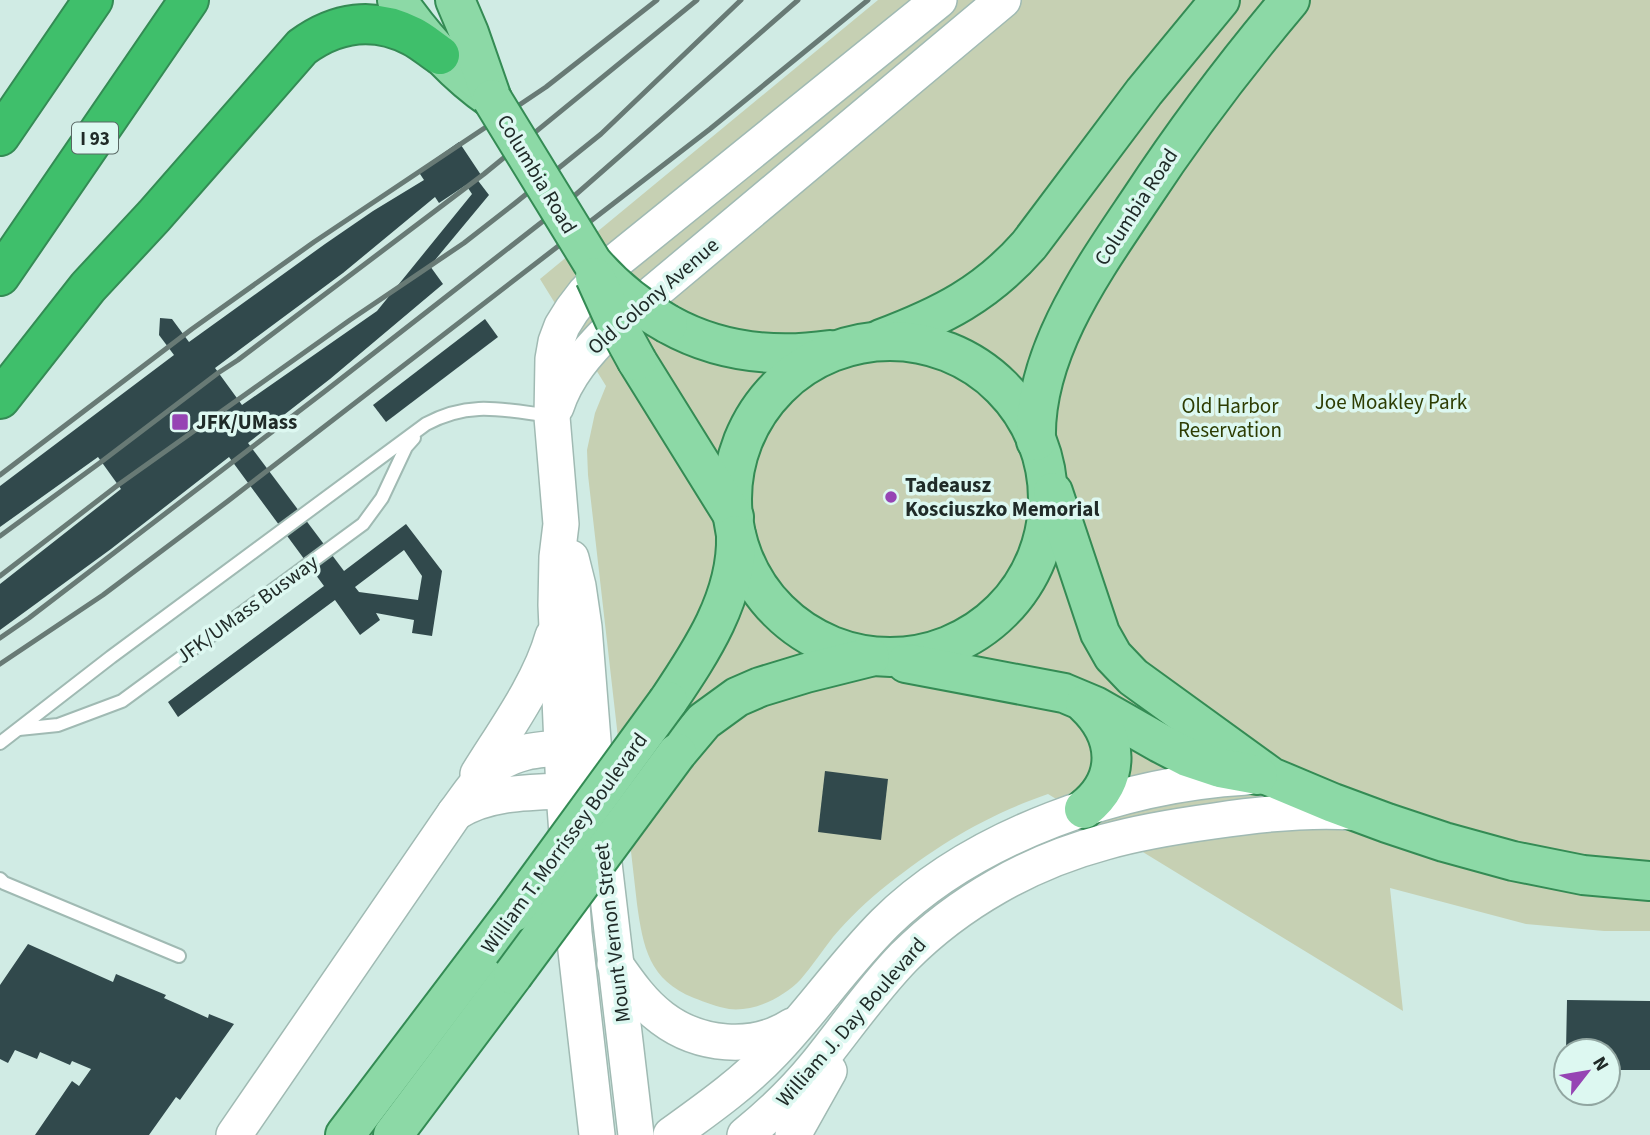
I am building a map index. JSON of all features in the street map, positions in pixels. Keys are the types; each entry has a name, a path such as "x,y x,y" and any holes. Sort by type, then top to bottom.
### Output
{"highway":[{"path":"0,136 93,0"},
{"name":"I 93","path":"0,276 189,0"},
{"path":"0,399 88,287 302,47 328,30 344,25 374,25 414,36 440,55"}],"main road":[{"name":"Columbia Road","path":"397,0 440,55 472,85 492,99"},
{"name":"Columbia Road","path":"455,0 492,99 583,249 600,271 618,290 668,324 707,342 766,354 804,353 860,345 908,328 952,308 1009,268 1144,92 1220,0"},
{"name":"Columbia Road","path":"1040,454 1035,424 1044,379 1056,343 1079,298 1126,221 1189,127 1233,68 1290,0"},
{"name":"Columbia Road","path":"583,249 611,312 637,361 734,523"},
{"path":"860,345 918,344 946,352 995,382 1023,415 1040,454 1048,506 1042,543 1033,566 1006,608 977,632 955,644 932,652 876,657"},
{"name":"William T. Morrissey Boulevard","path":"345,1135 514,912 667,701 703,646 726,597 735,556 733,506 736,468 747,433 759,412 774,393 802,369 824,356 860,345"},
{"name":"William J. Day Boulevard","path":"1040,454 1097,625 1113,656 1133,677 1271,777"},
{"name":"William J. Day Boulevard","path":"734,523 752,576 766,596 782,614 802,629 823,642 846,651 1064,693 1187,757 1220,768 1271,777 1359,813 1444,842 1513,862 1583,875 1650,881"},
{"name":"William T. Morrissey Boulevard","path":"393,1135 677,753 704,721 737,697 760,687 876,657"},
{"path":"1078,698 1090,708 1106,730 1112,748 1110,775 1097,798 1084,809"}],"street":[{"name":"Old Colony Avenue","path":"552,417 556,342 562,326 585,293 639,241 939,0"},
{"name":"Old Colony Avenue","path":"552,417 563,388 582,359 610,329 1003,0"},
{"name":"Mount Vernon Street","path":"552,417 561,524 578,586 583,617 578,747"},
{"name":"Mount Vernon Street","path":"561,524 557,557 557,619 578,747 581,791 573,933 597,1135"},
{"path":"455,813 536,678 547,656 557,619"},
{"path":"234,1135 455,813 486,773 504,759 524,751 578,747"},
{"name":"William J. Day Boulevard","path":"671,1135 751,1074 803,1018 874,933 926,888 961,864 1000,843 1084,809 1188,784 1231,778 1271,777"},
{"name":"Mount Vernon Street","path":"581,791 615,964 633,1128"},
{"name":"William T. Morrissey Boulevard","path":"455,813 468,805 490,798 581,791"},
{"name":"William J. Day Boulevard","path":"745,1135 807,1076 880,983 925,937 977,898 1032,869 1087,847 1139,834 1237,817 1311,811 1359,813"},
{"path":"615,964 637,994 663,1018 703,1038 726,1042 758,1040 785,1031 803,1018"},
{"path":"793,1135 880,983"}],"lane":[{"name":"JFK/UMass Busway","path":"0,743 111,657 441,415 474,408 492,408 552,417"},
{"name":"JFK/UMass Busway","path":"19,729 58,725 122,701 363,524 382,498 406,447 426,424"},
{"path":"0,879 179,956"}],"green space":[{"name":"Old Harbor Reservation","path":"878,0 1650,0 1650,931 1604,931 1526,924 1390,888 1403,1011 1048,794 983,822 906,870 852,916 801,979 768,1002 749,1008 720,1007 679,991 658,972 646,948 637,904 588,475 587,450 595,413 606,386 540,279"}],"building":[{"name":"JFK/UMass","path":"459,142 481,175 476,178 489,195 430,266 443,284 330,379 248,443 344,571 406,524 442,571 432,636 412,633 414,620 376,613 380,620 360,635 335,600 178,717 168,702 324,586 229,457 111,549 0,630 0,584 121,489 98,457 0,527 0,486 174,355 159,335 160,318 172,319 189,342 325,244 424,180 418,171","holes":["466,185 472,194 377,311 242,405 215,368 343,273 435,197 439,203","404,550 422,576 418,600 359,592 355,587"]},
{"path":"485,319 498,337 386,422 373,405"},
{"path":"825,771 888,779 881,840 818,832"},
{"path":"28,944 113,982 116,974 166,995 164,998 208,1018 209,1014 234,1024 180,1100 176,1097 149,1135 35,1135 72,1081 79,1086 91,1069 72,1061 70,1065 40,1052 37,1059 15,1050 8,1063 0,1059 0,985"},
{"path":"1567,1000 1650,1001 1650,1070 1622,1070 1622,1037 1566,1037"}],"railway":[{"path":"0,475 192,329 314,242 546,87 657,0"},
{"path":"0,536 484,174 697,0"},
{"path":"0,576 118,485 350,320 464,243 601,134 741,0"},
{"path":"0,638 324,392 565,204 798,0"},
{"path":"0,664 103,595 228,501 710,129 868,0"}],"place":[{"name":"JFK/UMass","path":"180,422"},
{"name":"Tadeausz Kosciuszko Memorial","path":"891,497"}],"park label":[{"name":"Joe Moakley Park","path":"1391,402"}]}
